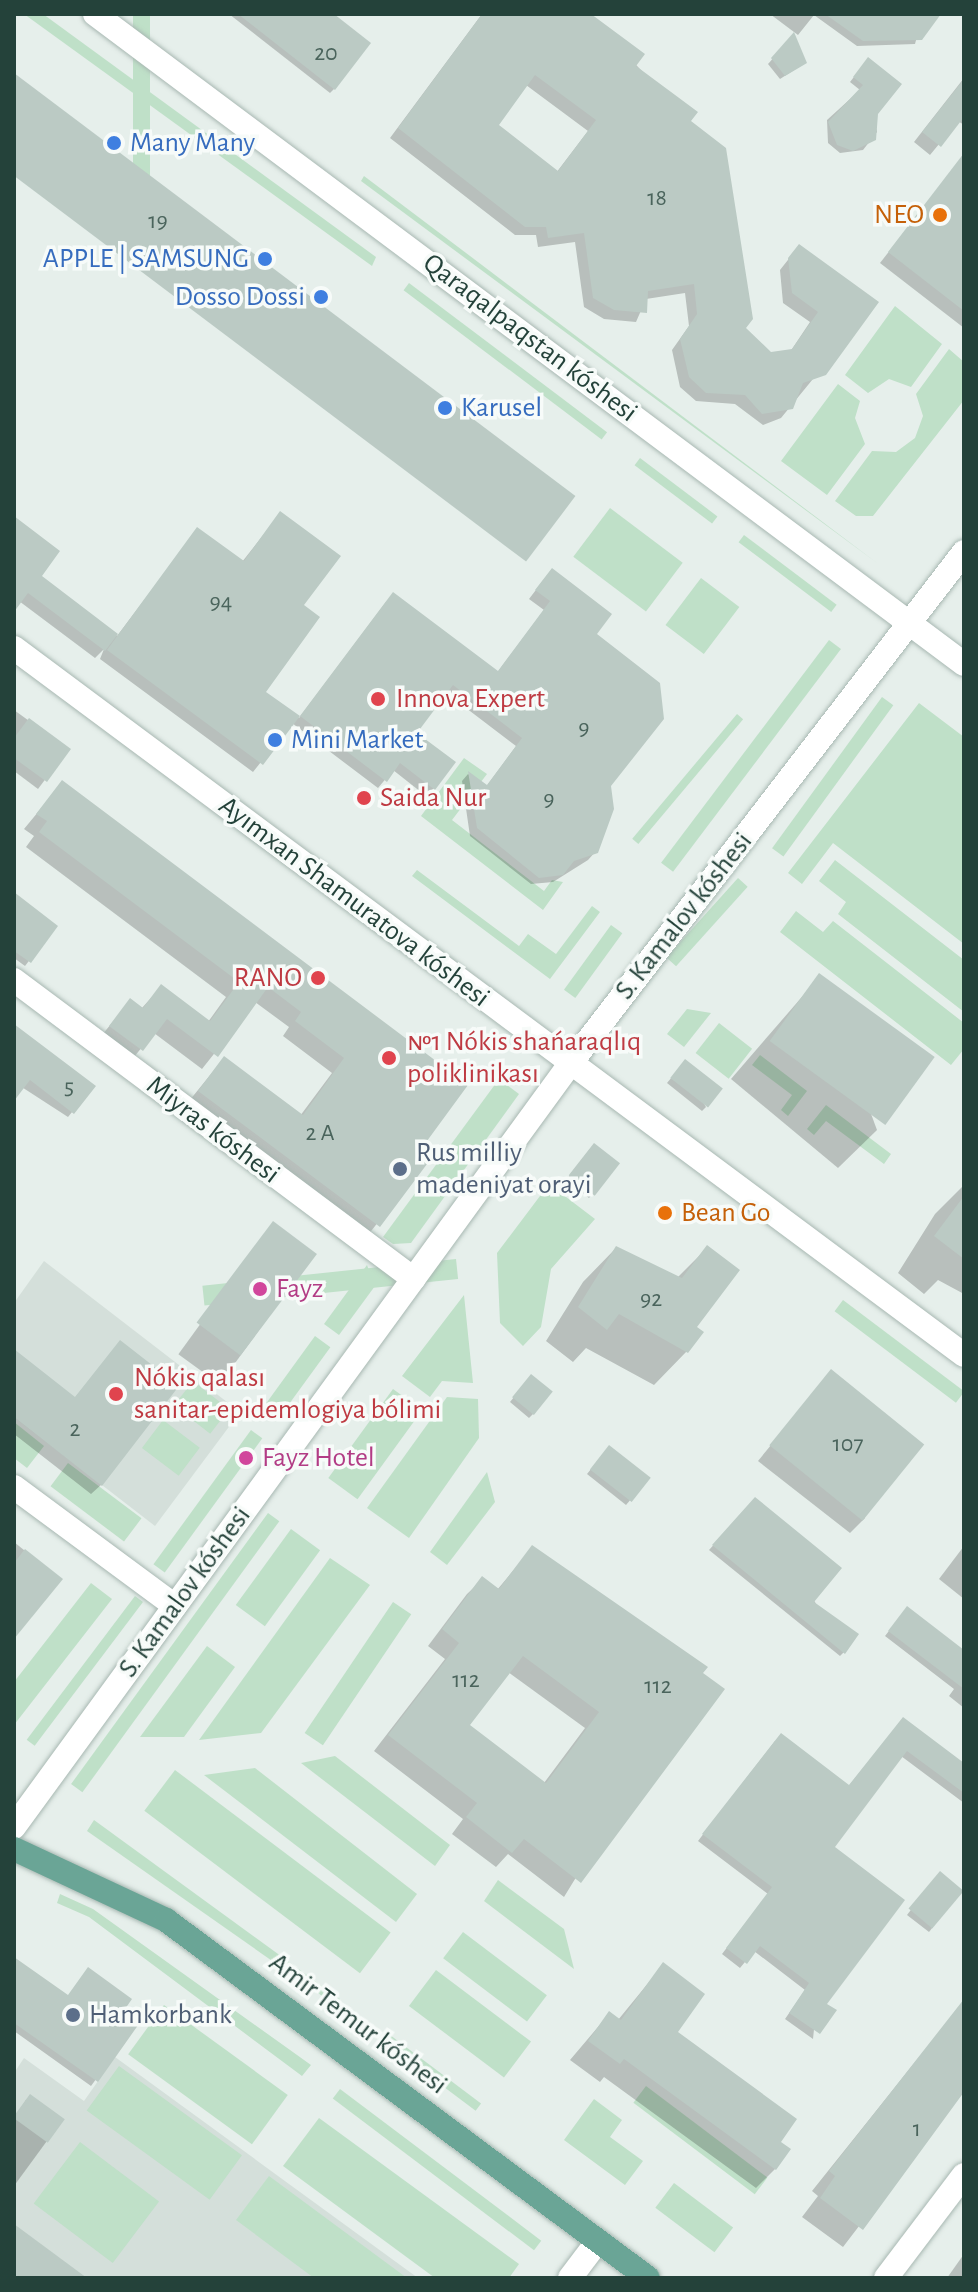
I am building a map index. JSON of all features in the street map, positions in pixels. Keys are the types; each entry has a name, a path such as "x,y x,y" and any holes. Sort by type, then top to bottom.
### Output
{"main road":[{"name":"Amir Temur kóshesi","path":"14,1849 166,1920 648,2278"}],"street":[{"name":"Qaraqalpaqstan kóshesi","path":"95,14 964,664"},
{"name":"S. Kamalov kóshesi","path":"14,1827 570,1064 964,552"},
{"name":"Ayımxan Shamuratova kóshesi","path":"14,648 964,1355"},
{"name":"Miyras kóshesi","path":"14,980 413,1279"},
{"path":"14,1487 175,1606"},
{"path":"886,2278 964,2175"},
{"path":"570,2278 598,2241"}],"shaded area":[{"name":"Nókis qalası sanitar-epidemlogiya bólimi","path":"44,1261 240,1412 155,1526 14,1417 14,1303"},
{"path":"115,2057 418,2278 14,2278 14,2073 24,2058 84,2101"}],"green space":[{"path":"24,14 43,14 376,257 372,266"},
{"path":"133,14 150,14 150,241 133,241"},
{"path":"364,176 877,563 361,181"},
{"path":"409,283 607,432 602,439 404,290"},
{"path":"895,306 942,344 911,387 889,379 868,393 845,375"},
{"path":"949,349 964,362 964,400 873,516 856,516 835,501 872,451 896,452 915,438 923,416 916,394"},
{"path":"838,384 860,401 855,418 865,444 827,495 781,461"},
{"path":"640,458 717,516 712,524 635,465"},
{"path":"610,508 683,563 646,611 573,557"},
{"path":"744,535 837,605 831,612 739,542"},
{"path":"701,578 739,607 704,654 665,625"},
{"path":"829,640 841,649 673,872 661,863"},
{"path":"882,697 893,705 783,857 772,848"},
{"path":"919,703 964,737 964,944 833,843 802,884 788,873"},
{"path":"737,714 743,719 638,844 632,839"},
{"path":"464,758 487,774 452,820 544,891 552,880 563,882 543,910 421,816"},
{"path":"835,860 964,960 964,1012 838,914 846,902 819,881"},
{"path":"417,870 519,946 528,934 556,954 592,906 600,912 550,979 412,876"},
{"path":"738,878 748,887 676,966 666,958"},
{"path":"796,911 823,932 833,921 964,1023 964,1049 951,1065 780,932"},
{"path":"611,925 622,933 575,998 564,990"},
{"path":"687,1009 711,1013 684,1047 667,1034"},
{"path":"719,1023 752,1049 729,1079 696,1053"},
{"path":"760,1055 807,1091 788,1116 781,1110 792,1095 752,1065"},
{"path":"499,1079 519,1094 411,1243 393,1244 383,1237"},
{"path":"826,1105 891,1154 884,1164 826,1121 814,1135 807,1129"},
{"path":"549,1184 595,1219 551,1269 541,1327 523,1346 500,1323 497,1253"},
{"path":"456,1259 458,1279 204,1306 202,1286"},
{"path":"367,1265 375,1286 339,1335 324,1324"},
{"path":"464,1295 473,1383 442,1381 430,1397 402,1376"},
{"path":"843,1300 964,1391 956,1403 835,1311"},
{"path":"315,1336 330,1347 279,1418 264,1406"},
{"path":"193,1381 229,1409 210,1434 174,1405"},
{"path":"393,1389 422,1410 357,1499 328,1478"},
{"path":"447,1397 478,1399 479,1438 409,1538 367,1508"},
{"path":"163,1420 200,1448 179,1476 142,1448"},
{"path":"14,1422 44,1446 27,1468 14,1458"},
{"path":"251,1430 262,1438 165,1573 153,1564"},
{"path":"68,1463 141,1518 124,1542 51,1486"},
{"path":"487,1472 495,1502 447,1565 430,1552"},
{"path":"268,1513 279,1521 82,1792 71,1784"},
{"path":"291,1529 320,1550 265,1626 236,1605"},
{"path":"330,1558 370,1585 261,1733 199,1740"},
{"path":"91,1583 112,1599 14,1725 14,1682"},
{"path":"135,1596 143,1602 35,1746 27,1740"},
{"path":"393,1602 411,1614 323,1745 305,1733"},
{"path":"207,1646 235,1667 184,1737 140,1737"},
{"path":"335,1756 450,1845 435,1866 301,1763"},
{"path":"255,1768 417,1894 396,1922 204,1775"},
{"path":"175,1770 391,1932 360,1973 144,1811"},
{"path":"94,1820 340,1999 335,2005 87,1831"},
{"path":"498,1880 564,1929 574,1969 484,1901"},
{"path":"60,1894 93,1909 311,2065 302,2076 89,1917 57,1903"},
{"path":"463,1932 547,1995 527,2022 443,1958"},
{"path":"436,1970 531,2042 504,2078 409,2006"},
{"path":"164,2005 288,2095 252,2144 128,2054"},
{"path":"386,2032 481,2104 476,2111 381,2039"},
{"path":"119,2066 242,2155 210,2200 87,2110"},
{"path":"646,2086 767,2177 755,2194 633,2103"},
{"path":"340,2089 541,2241 534,2250 333,2099"},
{"path":"594,2099 622,2120 610,2137 643,2161 625,2185 564,2140"},
{"path":"319,2118 519,2264 509,2278 435,2278 283,2166"},
{"path":"80,2142 159,2202 113,2263 34,2203"},
{"path":"269,2176 407,2278 314,2278 236,2220"},
{"path":"674,2183 733,2228 714,2252 655,2208"}],"building":[{"path":"238,14 334,14 371,43 335,90"},
{"path":"482,14 591,14 645,54 636,66 698,112 691,121 726,148 753,319 746,328 771,352 792,349 818,312 792,293 788,258 799,244 879,302 826,375 803,383 793,409 762,414 745,395 706,393 689,377 680,339 697,314 694,284 648,291 647,313 614,310 593,298 584,233 548,238 546,227 525,227 398,128","holes":["535,75 596,120 558,171 499,125"]},
{"path":"825,14 941,14 922,40 863,41"},
{"path":"794,32 807,63 785,76 771,58"},
{"path":"868,57 902,84 878,114 876,140 853,151 837,145 828,122 863,85 853,77"},
{"path":"14,73 575,496 526,562 14,176"},
{"path":"964,79 964,117 941,147 922,132"},
{"name":"NEO","path":"964,153 964,311 888,252"},
{"path":"280,511 341,556 304,605 320,617 266,692 300,716 263,765 107,650 197,527 244,561"},
{"path":"14,516 60,551 42,576 118,634 105,651 28,593 14,612"},
{"path":"552,568 612,614 597,634 660,683 664,719 611,786 614,809 598,853 574,861 563,875 539,878 477,828 468,771 487,785 522,738 453,685 417,733 456,762 435,790 400,763 387,782 300,716 393,592 498,671 550,601 535,590"},
{"path":"29,718 71,749 47,782 14,758 14,738"},
{"path":"62,780 468,1085 416,1156 427,1164 380,1227 198,1091 224,1056 303,1115 344,1058 295,1021 301,1012 268,987 218,1057 167,1019 143,1051 109,1026 130,998 143,1008 161,984 210,1021 239,982 39,832 47,821 36,814"},
{"path":"14,892 58,926 31,963 14,951"},
{"path":"819,973 935,1057 885,1125 770,1041"},
{"path":"14,1024 96,1086 74,1114 30,1080 14,1101"},
{"path":"685,1059 723,1089 708,1107 670,1078"},
{"path":"594,1143 620,1163 595,1196 569,1175"},
{"path":"964,1196 964,1259 934,1236"},
{"path":"273,1221 317,1254 240,1356 197,1322"},
{"path":"707,1245 740,1270 697,1327 704,1332 688,1353 619,1314 607,1330 578,1307 616,1246 682,1278"},
{"path":"120,1340 179,1386 102,1486 14,1417 14,1349 75,1397"},
{"path":"831,1369 924,1445 863,1521 769,1445"},
{"path":"531,1374 553,1392 534,1415 512,1397"},
{"path":"609,1445 651,1478 632,1502 590,1469"},
{"path":"755,1497 842,1568 814,1602 859,1634 845,1654 712,1545"},
{"path":"532,1545 708,1667 703,1673 725,1689 581,1883 524,1839 512,1853 466,1817 477,1803 388,1735 459,1643 442,1629 482,1576 499,1589","holes":["523,1656 599,1712 546,1783 470,1725"]},
{"path":"25,1549 63,1579 14,1639 14,1563"},
{"path":"907,1606 964,1650 964,1689 888,1631"},
{"path":"903,1717 964,1763 964,1793 907,1751 835,1847 905,1900 827,2004 837,2010 820,2034 789,2013 809,1983 760,1946 747,1964 726,1948 772,1887 702,1834 781,1733 849,1785"},
{"path":"940,1871 964,1891 932,1928 909,1909"},
{"name":"Hamkorbank","path":"14,1957 68,1995 88,1967 132,1999 125,2009 141,2021 98,2082 14,2023"},
{"path":"663,1962 705,1994 678,2032 797,2119 781,2142 791,2149 776,2170 624,2059 620,2064 588,2041 609,2011 621,2020"},
{"path":"964,1999 964,2092 863,2230 820,2198 835,2176 829,2171"},
{"path":"30,2094 65,2119 48,2143 14,2118"},
{"path":"14,2224 87,2278 14,2278"}],"place":[{"name":"Many Many","path":"114,143"},
{"name":"NEO","path":"940,215"},
{"name":"APPLE | SAMSUNG","path":"265,259"},
{"name":"Dosso Dossi","path":"321,297"},
{"name":"Karusel","path":"445,408"},
{"name":"Innova Expert","path":"378,699"},
{"name":"Mini Market","path":"275,740"},
{"name":"Saida Nur","path":"364,798"},
{"name":"RANO","path":"318,978"},
{"name":"№1 Nókis shańaraqlıq poliklinikası","path":"389,1058"},
{"name":"Rus milliy madeniyat orayi","path":"400,1169"},
{"name":"Bean Go","path":"665,1213"},
{"name":"Fayz","path":"260,1289"},
{"name":"Nókis qalası sanitar-epidemlogiya bólimi","path":"116,1394"},
{"name":"Fayz Hotel","path":"246,1458"},
{"name":"Hamkorbank","path":"73,2015"}]}
